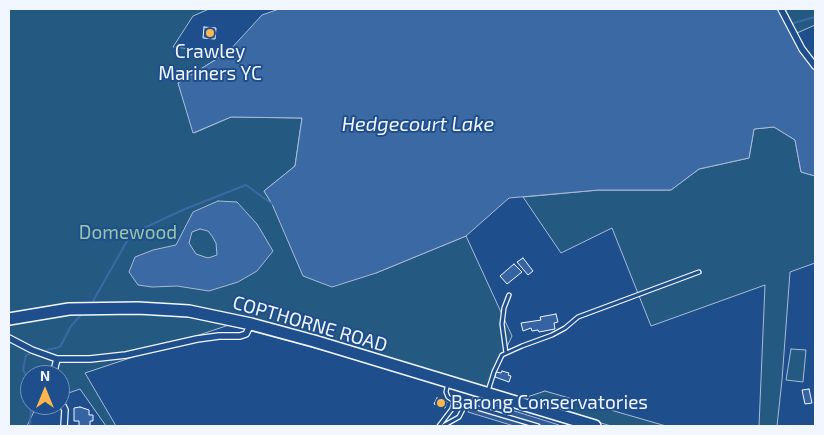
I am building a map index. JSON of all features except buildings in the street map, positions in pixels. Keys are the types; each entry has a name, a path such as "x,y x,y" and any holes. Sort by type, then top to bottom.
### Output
{"highway":[{"name":"COPTHORNE ROAD","path":"9,319 69,309 138,308 189,311 251,324 314,341 595,426"}],"street":[{"path":"781,9 802,49 815,66"},
{"path":"9,338 32,350 57,359 90,360 126,355 197,339 240,336 246,334 251,324"},
{"path":"56,365 57,359"}],"lane":[{"path":"488,394 494,372 502,355 552,335 565,328 578,317 699,272"},
{"path":"506,353 502,324 504,308 509,295"},
{"path":"448,382 446,392 448,397 454,401 538,426"},
{"path":"439,426 452,409 454,401"},
{"path":"443,426 459,417 465,405"}],"green space":[{"name":"Domewood","path":"9,9 209,9 193,16 173,47 228,52 178,83 194,133 231,117 302,118 295,166 264,191 272,204 376,273 466,236 512,336 485,394 229,325 85,373 116,426 106,426 80,389 70,392 70,365 20,365 20,415 32,415 27,426 9,426"},
{"path":"785,9 815,9 815,25 797,33"},
{"path":"774,127 795,140 801,172 815,176 815,263 790,272 777,426 759,426 765,285 651,326 612,228 561,253 523,197 599,190 671,190 699,169 749,158 754,129"},
{"path":"791,349 806,350 803,382 786,380"},
{"path":"545,391 666,426 611,426 521,399"}],"shaded area":[{"path":"473,398 559,425 514,426 468,412"}],"water":[{"name":"Hedgecourt Lake","path":"279,9 779,9 815,67 815,176 801,172 795,140 774,127 754,129 749,158 699,169 671,190 599,190 509,198 466,236 376,273 332,287 303,276 272,204 264,191 295,166 302,118 231,117 193,133 178,83 228,52 262,15"},
{"path":"218,201 237,202 257,224 273,251 257,271 238,282 209,291 177,286 152,287 138,285 129,272 135,257 153,250 176,245 193,212","holes":["200,229 208,231 216,243 217,255 208,258 196,254 189,243 192,232"]}],"waterway":[{"path":"790,24 815,17"},
{"path":"93,301 131,234 185,209 246,185 272,204"},
{"path":"47,350 60,347 71,326 82,314"},
{"path":"24,365 26,355 29,354"},
{"path":"30,426 31,415"}],"place":[{"name":"Crawley Mariners YC","path":"210,33"},
{"name":"Barong Conservatories","path":"441,403"}]}
